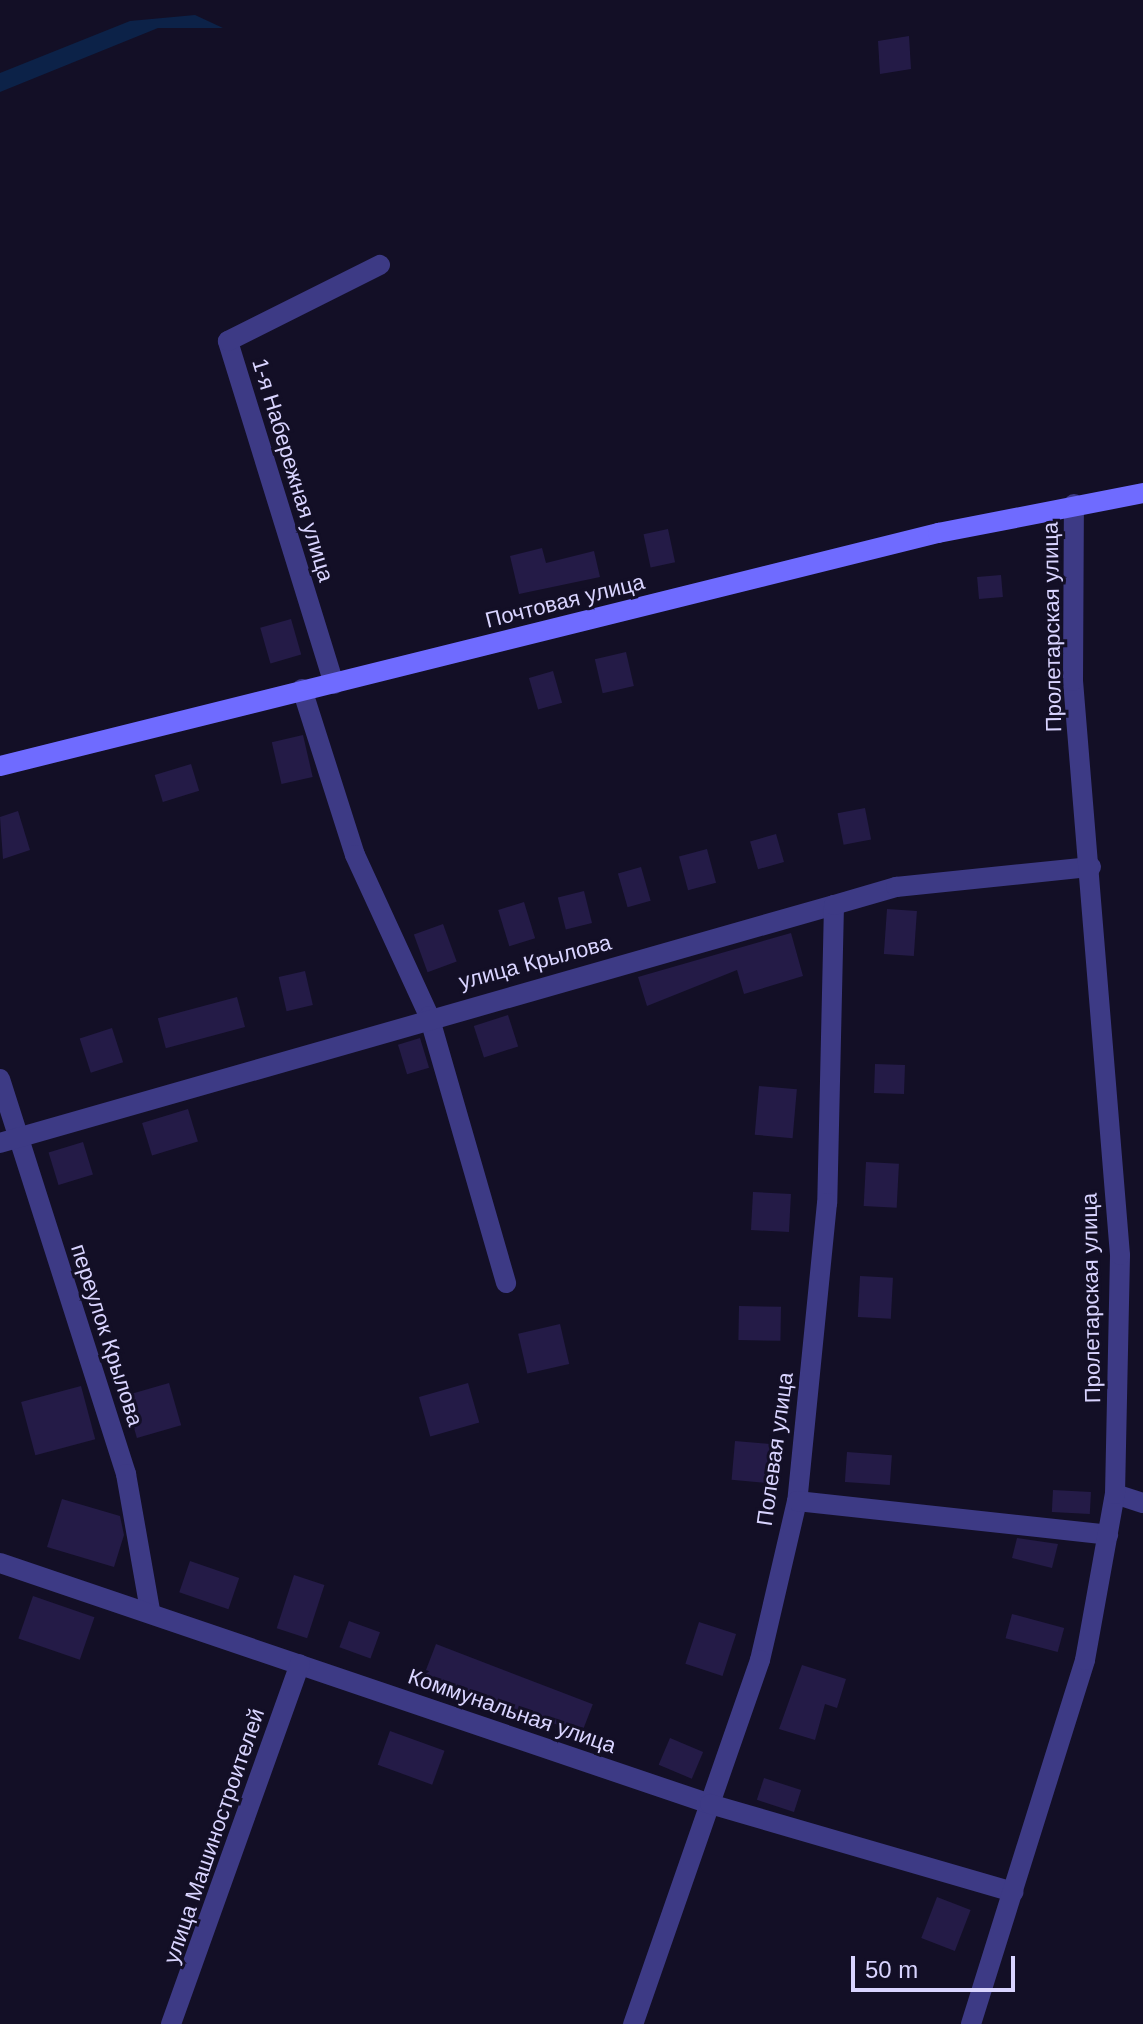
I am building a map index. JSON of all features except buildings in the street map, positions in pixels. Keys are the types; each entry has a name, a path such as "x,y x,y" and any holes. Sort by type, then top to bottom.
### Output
{"main road":[{"name":"Почтовая улица","path":"0,766 302,689 334,684 1074,504 1143,493"}],"street":[{"name":"1-я Набережная улица","path":"334,684 228,341 380,265"},
{"name":"Пролетарская улица","path":"971,2024 1085,1660 1115,1494 1120,1255 1091,867 1073,681 1074,504"},
{"path":"302,689 355,855 429,1016 506,1283"},
{"name":"улица Крылова","path":"10,1140 429,1016 896,887 1091,867"},
{"name":"Полевая улица","path":"633,2024 760,1660 797,1501 827,1203 834,905"},
{"name":"переулок Крылова","path":"0,1079 10,1140 126,1474 150,1610"},
{"path":"1115,1494 1143,1503"},
{"path":"797,1501 1108,1535"},
{"name":"Коммунальная улица","path":"0,1563 150,1610 710,1804 1013,1892"},
{"name":"улица Машиностроителей","path":"171,2024 300,1664"}],"water":[{"path":"195,15 223,28 158,28 0,92 0,73 130,21"}]}
